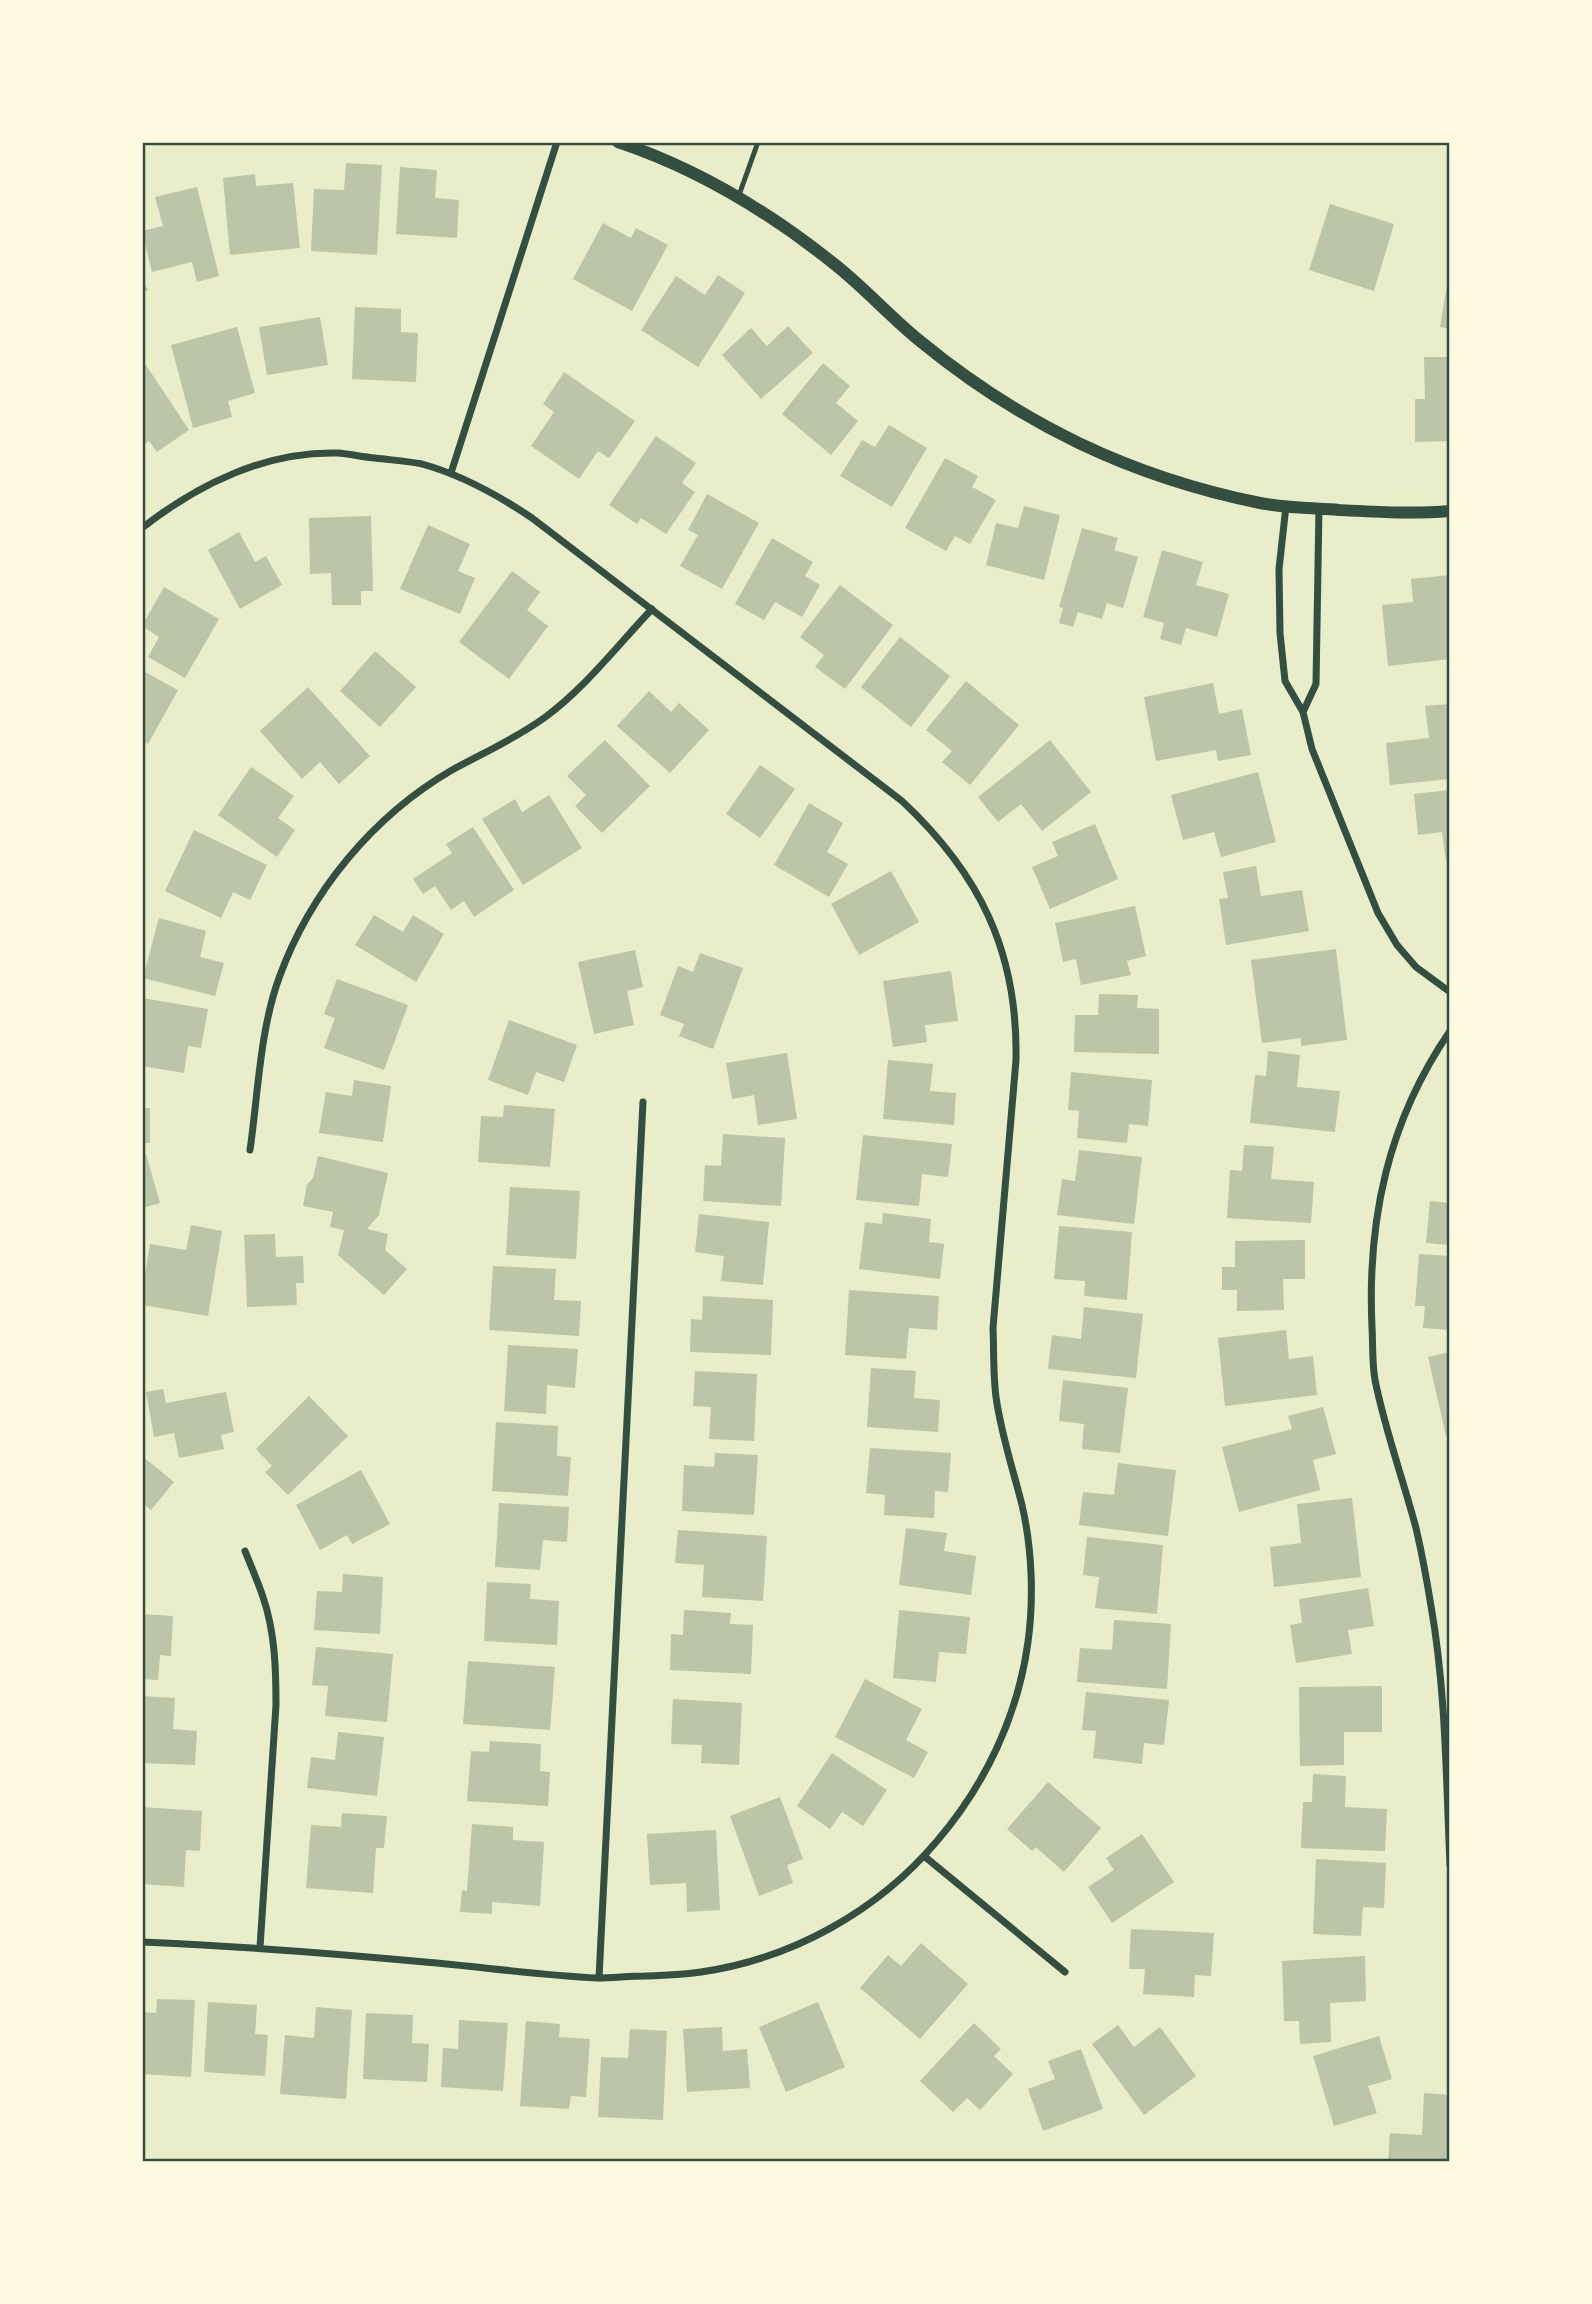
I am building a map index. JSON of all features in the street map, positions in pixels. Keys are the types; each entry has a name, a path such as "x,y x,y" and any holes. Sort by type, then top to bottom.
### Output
{"street":[{"path":"451,473 557,142"},
{"path":"618,142 638,148 706,179 775,219 835,265 918,340 978,386 1041,426 1110,458 1188,486 1261,503 1398,514 1450,511"},
{"path":"142,528 197,490 231,474 302,456 338,453 419,464 451,473 502,497 652,609 902,801 929,826 953,854 973,884 1002,952 1016,1023 1016,1060 993,1328 996,1397 1023,1508 1028,1542 1031,1609 1028,1643 1013,1709 986,1771 969,1800 924,1856 883,1894 826,1932 796,1946 731,1967 698,1973 599,1978 260,1947 142,1942"},
{"path":"1286,506 1279,569 1280,633 1285,681 1303,712 1312,749 1378,913 1397,945 1416,967 1450,992"},
{"path":"1303,712 1316,684 1319,508"},
{"path":"250,1150 268,1013 292,947 326,887 370,835 413,797 451,771 515,738 554,710 652,609"},
{"path":"1450,1031 1410,1101 1384,1175 1376,1213 1370,1290 1375,1378 1416,1531 1446,1690 1450,1865"},
{"path":"599,1978 643,1102"},
{"path":"244,1551 264,1598 276,1669 260,1947"},
{"path":"924,1856 1065,1972"}],"lane":[{"path":"738,198 758,142"}],"building":[{"path":"346,163 382,165 377,255 311,251 314,189 344,190"},
{"path":"400,167 437,170 435,198 459,200 457,238 396,234"},
{"path":"255,174 256,186 293,183 300,248 230,255 223,178"},
{"path":"197,187 219,276 197,282 192,262 152,272 142,231 163,226 155,197"},
{"path":"1330,204 1394,224 1374,291 1309,270"},
{"path":"603,223 631,238 636,228 668,245 632,311 573,279"},
{"path":"1450,272 1450,329 1440,327"},
{"path":"718,275 745,293 698,367 641,330 676,276 705,295"},
{"path":"142,278 148,290 142,294"},
{"path":"355,307 401,309 401,332 418,333 416,382 352,379"},
{"path":"320,317 328,365 267,375 259,327"},
{"path":"788,326 813,353 761,399 722,355 751,328 767,346"},
{"path":"237,327 255,393 228,401 232,417 193,428 171,345"},
{"path":"1424,357 1450,357 1450,441 1415,442 1415,399 1425,399"},
{"path":"142,359 189,430 157,452 149,441 142,446"},
{"path":"823,363 850,386 836,403 858,421 831,455 782,414"},
{"path":"564,372 635,421 609,458 598,451 579,479 531,446 554,412 543,404"},
{"path":"889,425 927,448 892,507 840,476 862,440 875,447"},
{"path":"656,436 696,463 682,483 695,492 666,534 641,518 637,524 609,505"},
{"path":"945,458 978,476 972,487 996,500 970,544 955,536 946,551 905,528"},
{"path":"707,494 759,523 722,589 680,566 698,535 688,530"},
{"path":"1024,506 1060,515 1044,580 986,565 996,523 1018,528"},
{"path":"371,516 373,591 361,591 361,605 332,605 331,573 310,574 309,518"},
{"path":"428,525 470,544 458,571 475,578 460,614 400,589"},
{"path":"1082,528 1118,538 1114,550 1138,557 1123,608 1107,603 1102,619 1078,612 1073,627 1059,623 1063,608 1059,607"},
{"path":"239,532 255,562 266,556 282,585 240,609 208,550"},
{"path":"772,538 813,562 805,576 820,585 802,617 775,602 764,620 735,604"},
{"path":"1162,550 1203,562 1196,585 1229,594 1217,637 1186,628 1181,645 1160,639 1164,623 1143,617"},
{"path":"512,571 540,592 527,610 548,626 509,679 459,642"},
{"path":"1450,575 1450,659 1388,666 1382,605 1413,602 1411,579"},
{"path":"840,585 893,625 845,689 815,667 824,655 800,637"},
{"path":"164,587 219,619 185,678 148,657 159,637 142,626"},
{"path":"900,637 950,676 911,727 861,687"},
{"path":"375,651 416,687 380,727 340,691"},
{"path":"143,671 178,690 148,744 142,741"},
{"path":"966,681 1019,725 970,785 942,762 952,751 926,730"},
{"path":"1213,683 1219,714 1242,709 1251,755 1218,761 1216,750 1156,761 1144,697"},
{"path":"308,687 370,756 339,784 320,762 302,779 260,731"},
{"path":"649,691 671,712 679,703 709,730 670,773 617,726"},
{"path":"1450,704 1450,779 1390,785 1386,743 1429,738 1425,706"},
{"path":"605,740 650,786 602,833 575,806 586,795 567,776"},
{"path":"1050,740 1091,792 1042,831 1021,804 998,822 978,797"},
{"path":"760,765 795,789 760,838 726,814"},
{"path":"251,767 294,796 278,818 295,830 277,857 218,815"},
{"path":"1258,772 1276,842 1221,857 1214,832 1183,840 1171,795"},
{"path":"1450,790 1450,861 1446,862 1442,832 1418,835 1414,794"},
{"path":"549,795 582,848 523,885 482,819 515,799 522,812"},
{"path":"809,803 843,823 827,852 848,864 829,897 774,865"},
{"path":"1095,824 1118,879 1050,909 1032,867 1058,856 1052,842"},
{"path":"473,827 514,890 474,917 464,901 451,910 435,886 423,894 413,879 452,853 446,844"},
{"path":"194,830 267,865 250,900 233,892 221,918 165,891"},
{"path":"1256,866 1261,896 1302,890 1309,931 1226,945 1219,899 1228,898 1223,872"},
{"path":"891,871 919,922 859,955 831,904"},
{"path":"1135,906 1146,956 1127,961 1131,975 1081,985 1076,959 1063,962 1055,923"},
{"path":"374,915 403,932 413,915 444,934 416,982 355,945"},
{"path":"159,918 206,931 200,957 224,963 215,996 143,978"},
{"path":"1336,949 1347,1040 1301,1046 1301,1038 1262,1043 1251,960"},
{"path":"635,950 643,987 627,991 634,1025 594,1034 578,962"},
{"path":"700,953 743,968 713,1049 679,1036 684,1024 660,1015 678,966 693,972"},
{"path":"951,971 958,1021 925,1025 927,1042 893,1047 883,981"},
{"path":"337,979 408,1005 384,1070 324,1048 335,1018 324,1014"},
{"path":"1099,994 1138,995 1137,1008 1159,1009 1159,1054 1074,1052 1075,1015 1098,1015"},
{"path":"142,998 208,1009 201,1048 188,1046 184,1073 142,1066"},
{"path":"509,1020 577,1045 564,1082 536,1072 528,1095 488,1080"},
{"path":"1268,1051 1300,1055 1297,1087 1340,1091 1335,1132 1250,1123 1255,1075 1266,1076"},
{"path":"787,1053 797,1119 758,1125 754,1095 732,1099 726,1063"},
{"path":"888,1060 933,1064 930,1091 956,1093 954,1125 883,1119"},
{"path":"1071,1072 1152,1080 1148,1126 1129,1124 1127,1143 1077,1138 1079,1111 1068,1110"},
{"path":"354,1080 391,1086 383,1142 319,1133 326,1092 352,1096"},
{"path":"504,1105 555,1109 550,1167 478,1162 481,1116 503,1117"},
{"path":"142,1108 150,1108 150,1143 142,1143"},
{"path":"723,1134 785,1138 781,1206 703,1201 705,1165 721,1166"},
{"path":"863,1135 952,1144 948,1177 922,1174 919,1206 856,1200"},
{"path":"1244,1145 1274,1147 1271,1179 1314,1182 1311,1223 1227,1218 1230,1170 1242,1171"},
{"path":"1079,1150 1142,1157 1134,1224 1057,1215 1062,1179 1075,1181"},
{"path":"146,1154 160,1203 142,1208 142,1155"},
{"path":"318,1156 388,1173 379,1215 367,1229 388,1234 385,1250 407,1269 384,1295 338,1255 344,1230 330,1227 333,1212 303,1206 307,1185 313,1178"},
{"path":"510,1187 580,1191 576,1259 506,1255"},
{"path":"1430,1201 1450,1203 1450,1245 1426,1243"},
{"path":"883,1213 931,1219 929,1242 944,1244 940,1279 859,1269 865,1222 882,1224"},
{"path":"699,1214 769,1222 763,1285 721,1281 724,1256 695,1252"},
{"path":"191,1225 222,1231 208,1316 142,1305 150,1244 186,1250"},
{"path":"1059,1226 1132,1232 1127,1300 1084,1296 1085,1281 1054,1279"},
{"path":"275,1234 276,1257 303,1256 304,1283 296,1283 297,1305 247,1307 244,1235"},
{"path":"1305,1240 1305,1279 1283,1279 1284,1310 1237,1311 1237,1290 1222,1290 1222,1267 1235,1267 1235,1241"},
{"path":"1419,1254 1450,1256 1450,1330 1423,1328 1425,1306 1415,1306"},
{"path":"493,1266 556,1269 554,1300 581,1301 579,1336 489,1330"},
{"path":"849,1290 939,1296 937,1330 909,1328 906,1359 845,1355"},
{"path":"703,1296 773,1300 771,1355 690,1352 691,1319 702,1320"},
{"path":"1084,1307 1143,1314 1136,1378 1048,1369 1052,1335 1081,1339"},
{"path":"1286,1330 1289,1359 1313,1356 1317,1395 1225,1406 1218,1338"},
{"path":"508,1345 578,1349 575,1388 547,1385 546,1414 504,1411"},
{"path":"1450,1352 1450,1435 1446,1436 1428,1357"},
{"path":"871,1368 916,1371 914,1398 940,1400 938,1432 867,1427"},
{"path":"695,1371 757,1374 754,1441 709,1439 711,1407 693,1406"},
{"path":"1063,1380 1128,1388 1120,1453 1082,1449 1084,1424 1059,1421"},
{"path":"163,1389 166,1403 226,1392 234,1432 221,1435 224,1449 179,1458 174,1433 154,1437 146,1392"},
{"path":"309,1396 348,1436 288,1495 265,1472 272,1466 256,1449"},
{"path":"1323,1407 1336,1454 1313,1460 1320,1490 1239,1512 1222,1447 1292,1429 1288,1416"},
{"path":"496,1422 558,1426 557,1456 571,1457 568,1496 492,1491"},
{"path":"870,1448 951,1453 948,1492 935,1491 934,1518 884,1515 885,1495 866,1493"},
{"path":"715,1453 758,1455 754,1515 682,1511 684,1465 714,1467"},
{"path":"142,1456 174,1482 151,1510 142,1502"},
{"path":"1118,1463 1176,1470 1168,1536 1079,1525 1083,1492 1114,1495"},
{"path":"361,1470 390,1524 352,1544 347,1535 320,1550 296,1505"},
{"path":"1352,1498 1361,1577 1274,1587 1270,1547 1301,1543 1297,1504"},
{"path":"499,1503 569,1507 567,1542 543,1540 540,1570 495,1567"},
{"path":"906,1528 947,1533 944,1551 976,1556 971,1595 899,1585"},
{"path":"678,1530 767,1536 763,1601 702,1597 704,1565 675,1563"},
{"path":"1087,1537 1163,1545 1157,1614 1095,1608 1099,1577 1083,1575"},
{"path":"343,1574 383,1577 380,1634 314,1630 317,1591 342,1592"},
{"path":"487,1582 531,1584 530,1599 559,1601 557,1645 484,1641"},
{"path":"1368,1588 1374,1626 1348,1630 1352,1654 1296,1663 1290,1625 1302,1623 1299,1599"},
{"path":"684,1610 731,1613 730,1624 753,1625 751,1674 670,1670 671,1634 683,1635"},
{"path":"899,1610 970,1617 966,1654 939,1652 936,1682 893,1678"},
{"path":"142,1614 173,1616 171,1656 160,1655 158,1680 142,1679"},
{"path":"1114,1620 1171,1624 1167,1689 1077,1682 1080,1648 1112,1650"},
{"path":"316,1647 393,1654 387,1722 325,1716 328,1686 312,1685"},
{"path":"468,1661 555,1667 550,1730 463,1724"},
{"path":"865,1679 922,1709 906,1740 928,1752 914,1778 835,1737"},
{"path":"1382,1686 1382,1732 1344,1732 1344,1765 1300,1766 1299,1687"},
{"path":"1086,1692 1169,1700 1164,1745 1144,1743 1142,1764 1093,1758 1096,1731 1082,1730"},
{"path":"142,1696 175,1698 173,1729 197,1731 195,1765 142,1763"},
{"path":"673,1699 742,1703 739,1765 701,1763 702,1745 671,1744"},
{"path":"338,1732 384,1737 377,1796 307,1788 311,1757 335,1760"},
{"path":"490,1741 541,1744 540,1771 550,1772 548,1806 467,1801 471,1751 489,1752"},
{"path":"832,1753 887,1790 863,1826 842,1812 830,1829 797,1806"},
{"path":"1313,1774 1346,1776 1345,1807 1387,1809 1385,1851 1301,1848 1303,1802 1312,1802"},
{"path":"1048,1782 1101,1828 1064,1872 1036,1847 1032,1851 1007,1829"},
{"path":"780,1797 803,1859 787,1865 793,1883 759,1896 730,1816"},
{"path":"142,1807 202,1811 200,1851 186,1850 184,1887 142,1884"},
{"path":"342,1813 387,1816 384,1848 376,1848 373,1893 306,1888 311,1825 341,1827"},
{"path":"472,1824 513,1827 513,1840 544,1842 540,1906 492,1902 492,1914 460,1912 462,1890 467,1891"},
{"path":"716,1830 720,1910 687,1912 686,1883 650,1885 647,1834"},
{"path":"1142,1834 1174,1882 1112,1923 1088,1887 1114,1870 1106,1858"},
{"path":"1316,1859 1386,1863 1384,1908 1363,1907 1361,1936 1313,1934"},
{"path":"1131,1929 1214,1933 1211,1976 1195,1975 1194,1997 1143,1994 1145,1969 1129,1969"},
{"path":"921,1943 968,1984 920,2039 860,1988 888,1955 901,1966"},
{"path":"1365,1956 1366,2001 1330,2003 1331,2042 1300,2044 1299,2021 1284,2021 1282,1961"},
{"path":"157,1999 195,2000 191,2077 142,2074 142,2012 156,2013"},
{"path":"208,2002 257,2005 255,2034 268,2035 265,2076 204,2072"},
{"path":"818,2002 845,2067 786,2092 759,2027"},
{"path":"316,2007 352,2010 346,2099 280,2094 285,2035 314,2038"},
{"path":"366,2013 413,2015 412,2043 429,2044 427,2082 363,2079"},
{"path":"459,2020 508,2023 503,2091 441,2087 443,2048 458,2049"},
{"path":"526,2021 560,2024 559,2037 590,2039 586,2097 571,2096 569,2109 520,2106"},
{"path":"974,2023 1001,2049 994,2056 1013,2074 980,2110 967,2098 953,2112 920,2081"},
{"path":"1118,2025 1134,2047 1160,2027 1196,2076 1144,2115 1092,2044"},
{"path":"722,2027 723,2051 747,2049 750,2088 687,2092 683,2029"},
{"path":"630,2029 667,2031 663,2120 598,2117 601,2057 628,2058"},
{"path":"1379,2036 1392,2079 1368,2086 1377,2113 1334,2126 1313,2056"},
{"path":"1081,2049 1103,2109 1043,2131 1028,2089 1055,2079 1048,2061"},
{"path":"1424,2093 1450,2095 1450,2162 1388,2162 1390,2133 1422,2135"}]}
